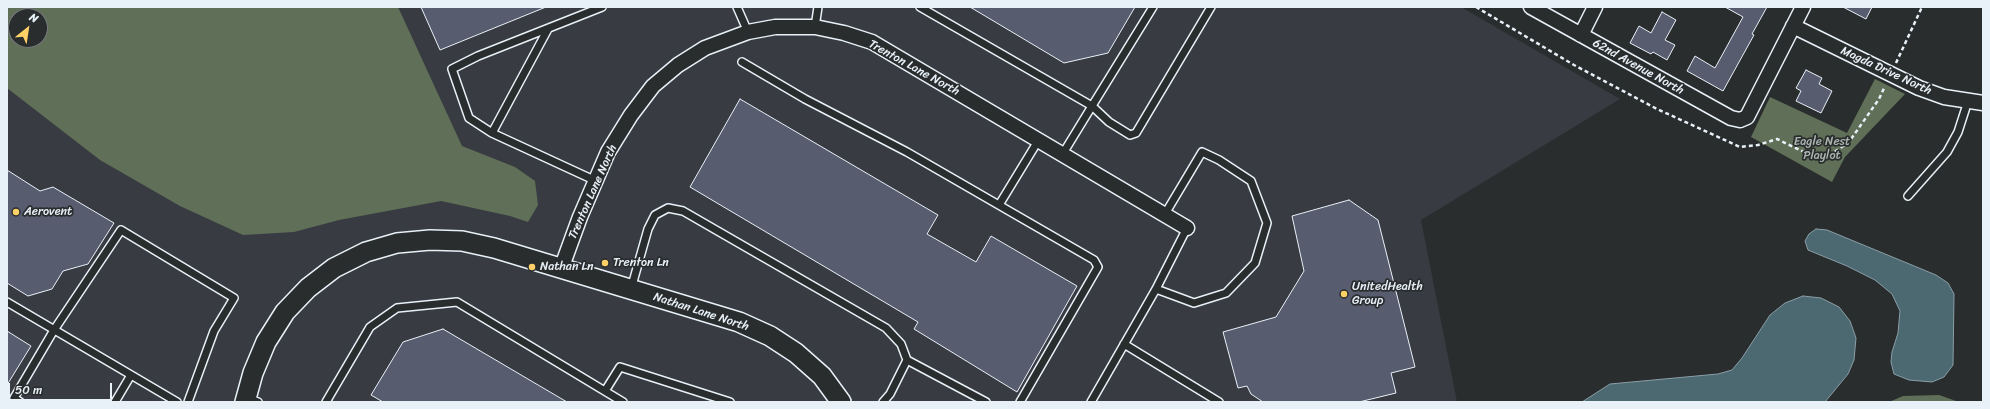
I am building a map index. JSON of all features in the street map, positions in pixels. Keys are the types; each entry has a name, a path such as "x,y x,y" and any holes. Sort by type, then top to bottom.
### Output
{"street":[{"name":"62nd Avenue North","path":"1531,7 1731,118 1740,120 1747,117 1793,26"},
{"path":"1581,35 1595,7"},
{"path":"1793,26 1803,7"},
{"name":"Magda Drive North","path":"1793,26 1919,88 1944,97 1983,103"},
{"name":"Trenton Lane North","path":"561,269 608,152 631,115 653,86 678,65 705,48 748,32 775,27 814,27 844,33 872,42 1187,228"},
{"path":"250,400 266,342 285,312 308,288 334,268 366,252 397,243 430,240 462,242 494,248 561,269"},
{"name":"Nathan Lane North","path":"561,269 739,322 770,336 796,353 822,376 841,402"}],"lane":[{"path":"596,181 492,132 469,118 452,69 478,56 602,7"},
{"path":"738,7 748,32"},
{"path":"814,27 818,7"},
{"path":"920,7 1092,106 1109,122 1130,135 1136,132 1211,7"},
{"path":"1062,155 1153,7"},
{"path":"492,132 548,29"},
{"path":"742,62 804,99 907,152 1094,260 1098,267 1020,402"},
{"path":"1908,196 1947,152 1958,132 1968,101"},
{"path":"999,205 1038,140"},
{"path":"1156,289 1194,303 1226,293 1255,263 1267,223 1251,181 1219,160 1202,152 1164,214"},
{"path":"631,290 648,229 655,215 668,208 683,211 886,328 901,344 907,360 986,402"},
{"path":"1091,402 1156,289 1187,228"},
{"path":"20,402 14,398 54,330 121,230 234,298 214,331 188,402"},
{"path":"7,302 177,402"},
{"path":"326,402 370,327 397,308 457,302 623,402"},
{"path":"1124,344 1219,402"},
{"path":"883,402 890,394 907,360"},
{"path":"605,391 620,368 730,402"},
{"path":"115,402 131,375"}],"path":[{"path":"1476,7 1574,65 1657,108 1740,147 1758,145 1777,139 1802,151 1830,156 1849,142 1879,99 1922,7"}],"shaded area":[{"path":"7,7 1461,7 1620,99 1421,220 1457,402 7,402"}],"green space":[{"path":"7,7 398,7 462,146 515,167 535,181 538,205 528,222 510,216 441,201 339,220 294,232 243,235 180,206 100,160 7,88"},
{"name":"Eagle Nest Playlot","path":"1875,79 1905,94 1845,157 1832,182 1751,137 1770,97 1847,133"},
{"path":"1939,395 1959,402 1889,402 1903,396"}],"water":[{"path":"1816,229 1827,230 1936,275 1948,283 1954,294 1953,365 1944,377 1932,382 1909,380 1894,374 1891,362 1892,352 1898,333 1900,311 1892,294 1875,280 1847,266 1808,250 1805,241 1809,234"},
{"path":"1803,296 1821,298 1839,307 1850,321 1856,338 1854,360 1848,374 1825,402 1582,402 1610,384 1718,374 1732,370 1742,358 1770,315 1785,303"}],"building":[{"path":"421,7 546,7 440,50"},
{"path":"970,7 1135,7 1108,53 1064,63"},
{"path":"1725,7 1767,7 1752,34 1754,35 1723,91 1687,71 1695,56 1715,68 1743,17"},
{"path":"1843,7 1872,7 1866,19"},
{"path":"1662,12 1676,20 1665,40 1675,45 1667,60 1653,52 1651,54 1630,43 1639,26 1651,33"},
{"path":"1806,70 1822,78 1819,84 1832,91 1821,113 1796,101 1801,91 1796,88"},
{"path":"740,99 938,215 927,234 976,262 991,236 1077,286 1017,392 914,329 918,322 690,187"},
{"path":"7,170 40,191 53,187 114,223 88,264 63,271 52,289 28,296 7,283"},
{"name":"UnitedHealth Group","path":"1349,200 1378,220 1415,367 1391,373 1396,393 1359,402 1263,402 1251,394 1247,386 1238,388 1223,332 1276,317 1304,271 1292,216"},
{"path":"443,329 567,402 383,402 371,395 403,342"},
{"path":"7,331 31,346 7,385"}],"place":[{"name":"Aerovent","path":"16,212"},
{"name":"Trenton Ln","path":"605,263"},
{"name":"Nathan Ln","path":"532,267"},
{"name":"UnitedHealth Group","path":"1344,294"}]}
